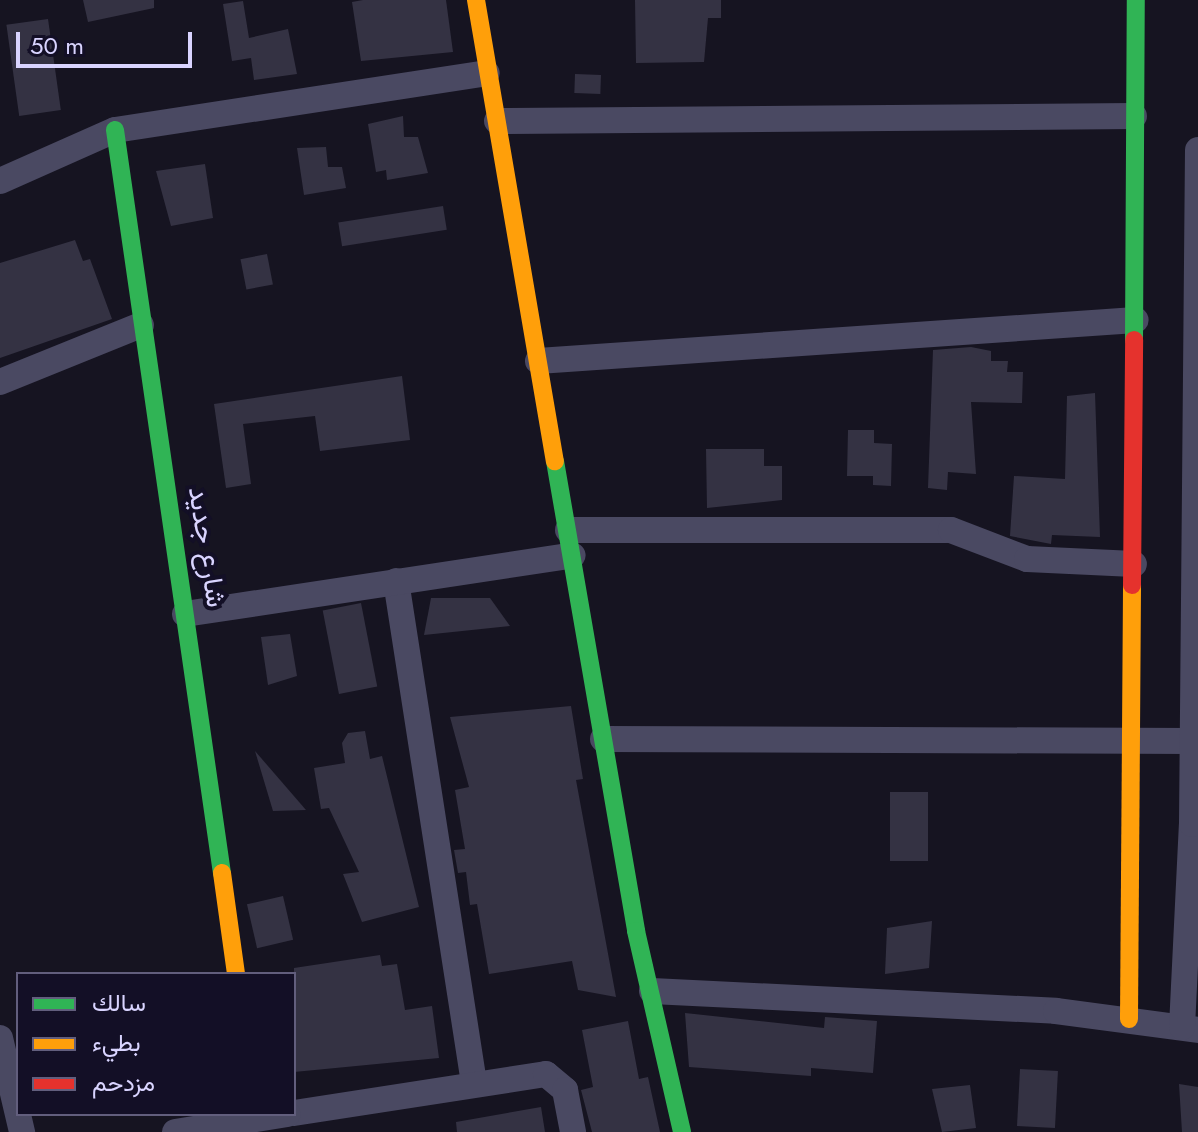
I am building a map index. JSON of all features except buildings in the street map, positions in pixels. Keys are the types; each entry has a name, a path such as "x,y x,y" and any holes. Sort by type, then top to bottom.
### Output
{"street":[{"path":"476,0 603,739 682,1132"},
{"path":"1129,1019 1136,0"},
{"path":"0,181 115,130 487,73"},
{"path":"497,121 1134,116"},
{"name":"شارع جديد","path":"115,130 236,972"},
{"path":"652,991 1129,1019 1190,1029 1195,824 1192,741 1198,150"},
{"path":"538,361 1136,320"},
{"path":"0,382 141,325"},
{"path":"185,614 396,581 570,543 951,530 1027,559 1134,564"},
{"path":"396,581 474,1083"},
{"path":"603,739 1192,741"},
{"path":"0,1038 16,1106"},
{"path":"296,1113 474,1083 553,1077 565,1090 573,1132"},
{"path":"175,1132 257,1117"}],"traffic: fast":[{"path":"1134,340 1136,0"},
{"path":"115,130 222,873"},
{"path":"555,461 636,931 682,1132"}],"traffic: slow":[{"path":"476,0 555,461"},
{"path":"1129,1019 1132,585"},
{"path":"222,873 236,972"}],"traffic: jam":[{"path":"1132,585 1134,340"}]}
